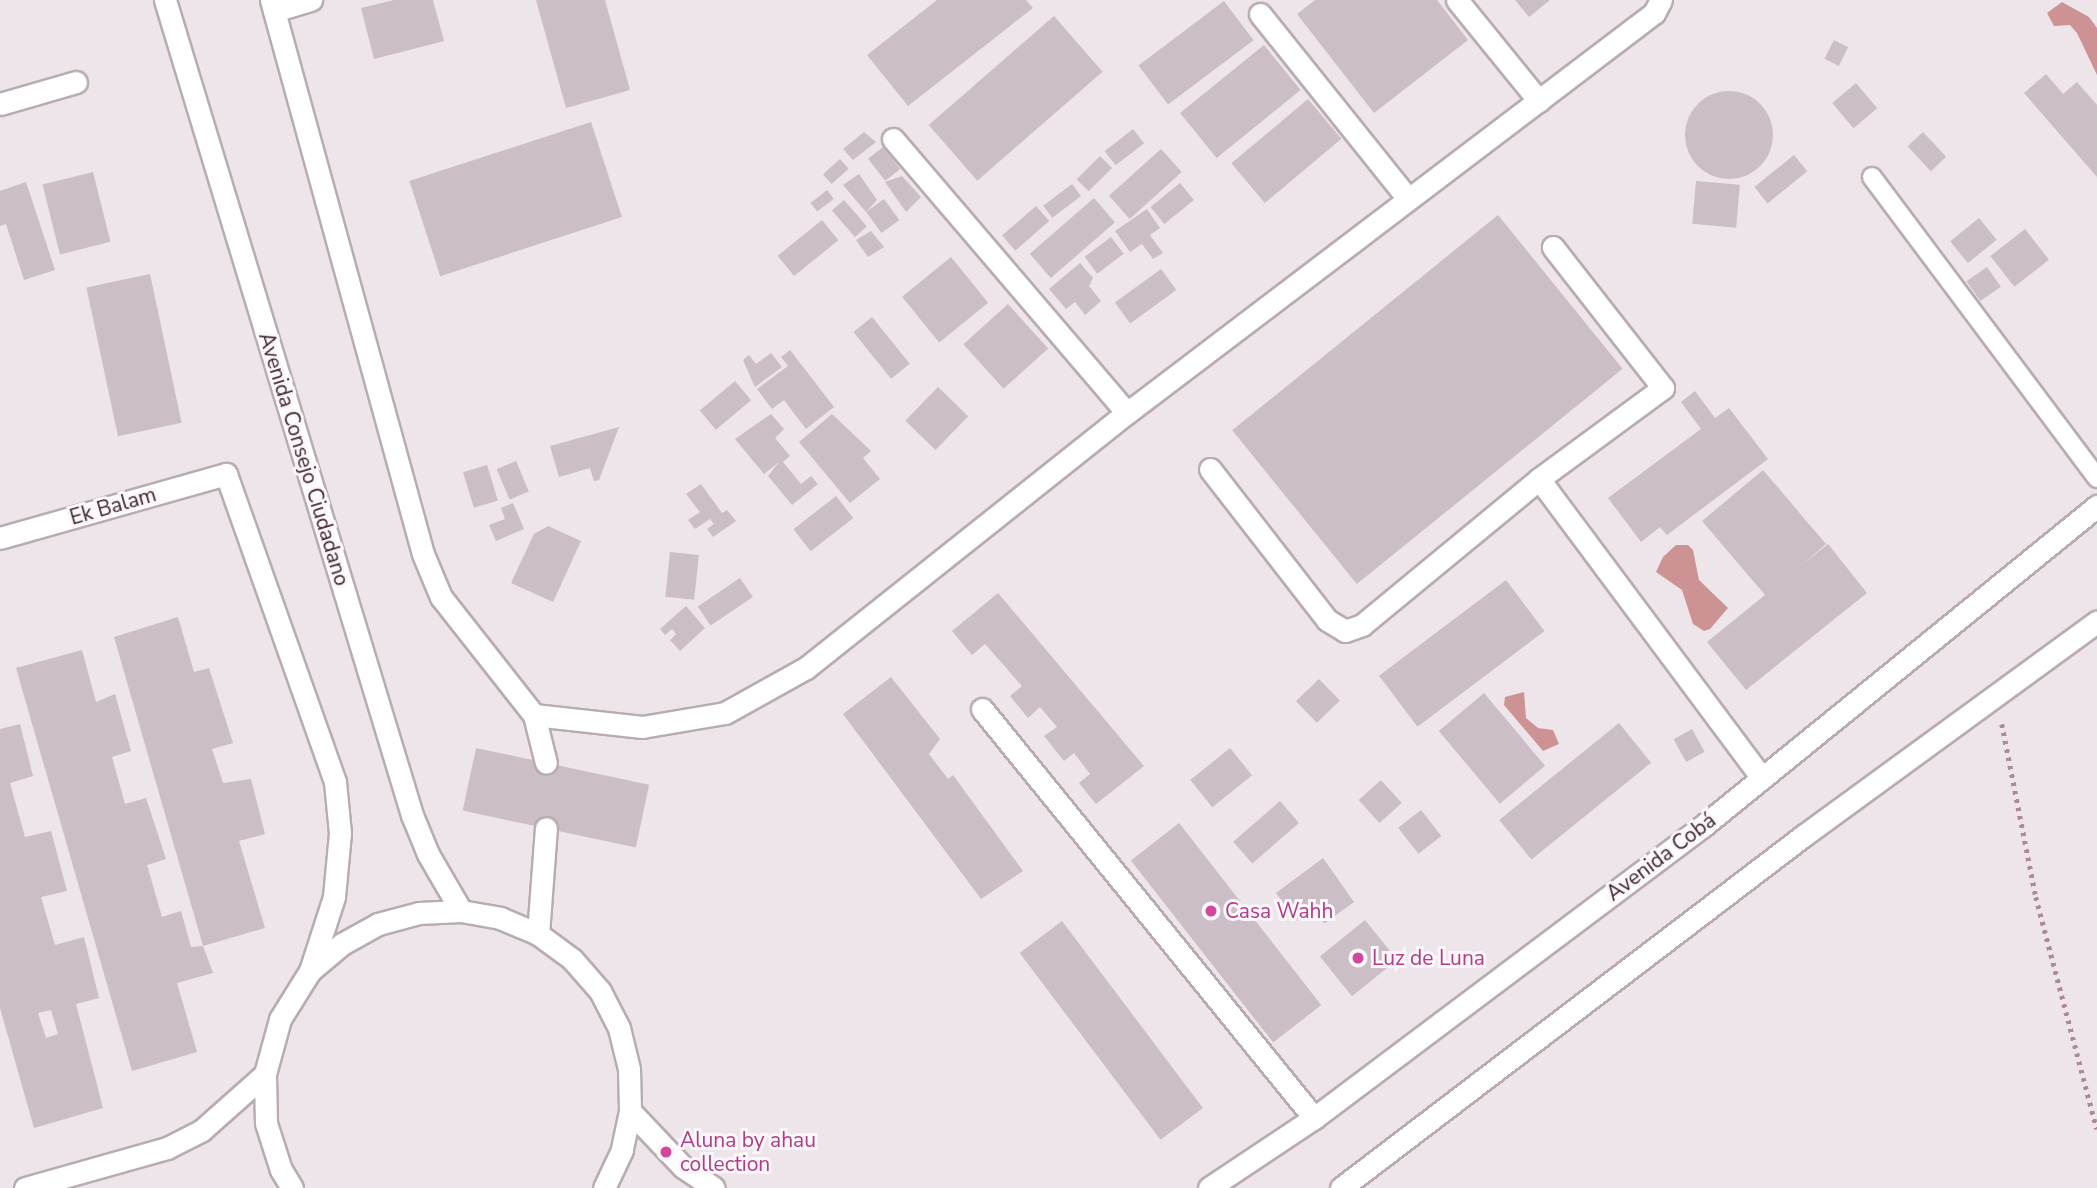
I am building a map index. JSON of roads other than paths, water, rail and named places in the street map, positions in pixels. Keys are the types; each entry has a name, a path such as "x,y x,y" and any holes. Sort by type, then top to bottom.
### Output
{"street":[{"name":"Avenida Consejo Ciudadano","path":"165,0 412,815 428,854 461,911"},
{"path":"312,0 273,5 423,554 441,597 534,715 546,763"},
{"path":"1457,0 1539,100"},
{"path":"534,715 642,727 726,713 806,668 1127,413 1654,13 1661,0"},
{"path":"1260,13 1408,200"},
{"path":"0,104 76,82"},
{"path":"893,139 1127,413"},
{"path":"1210,469 1327,620 1345,631 1362,625 1539,479 1663,387 1553,247"},
{"name":"Ek Balam","path":"0,538 226,474 335,782 340,833 334,897 310,971"},
{"path":"1539,479 1762,778"},
{"name":"Avenida Cobá","path":"1209,1188 1314,1118 1762,778 2097,506"},
{"path":"1341,1188 1803,836 2097,622"},
{"path":"982,709 1314,1118"},
{"path":"537,934 546,828"},
{"path":"292,1188 281,1170 266,1123 265,1074 280,1019 310,971 342,944 379,924 419,913 461,911 500,918 537,934 572,959 600,990 619,1028 627,1059 630,1111 622,1150 604,1188"},
{"path":"25,1188 167,1148 202,1130 265,1074"},
{"path":"630,1111 683,1167 714,1188"}],"lane":[{"path":"1872,177 2097,478"}],"tunnel":[{"path":"546,763 546,828"}],"place":[{"name":"Casa Wahh","path":"1211,911"},
{"name":"Luz de Luna","path":"1358,958"},
{"name":"Aluna by ahau collection","path":"666,1152"}]}
